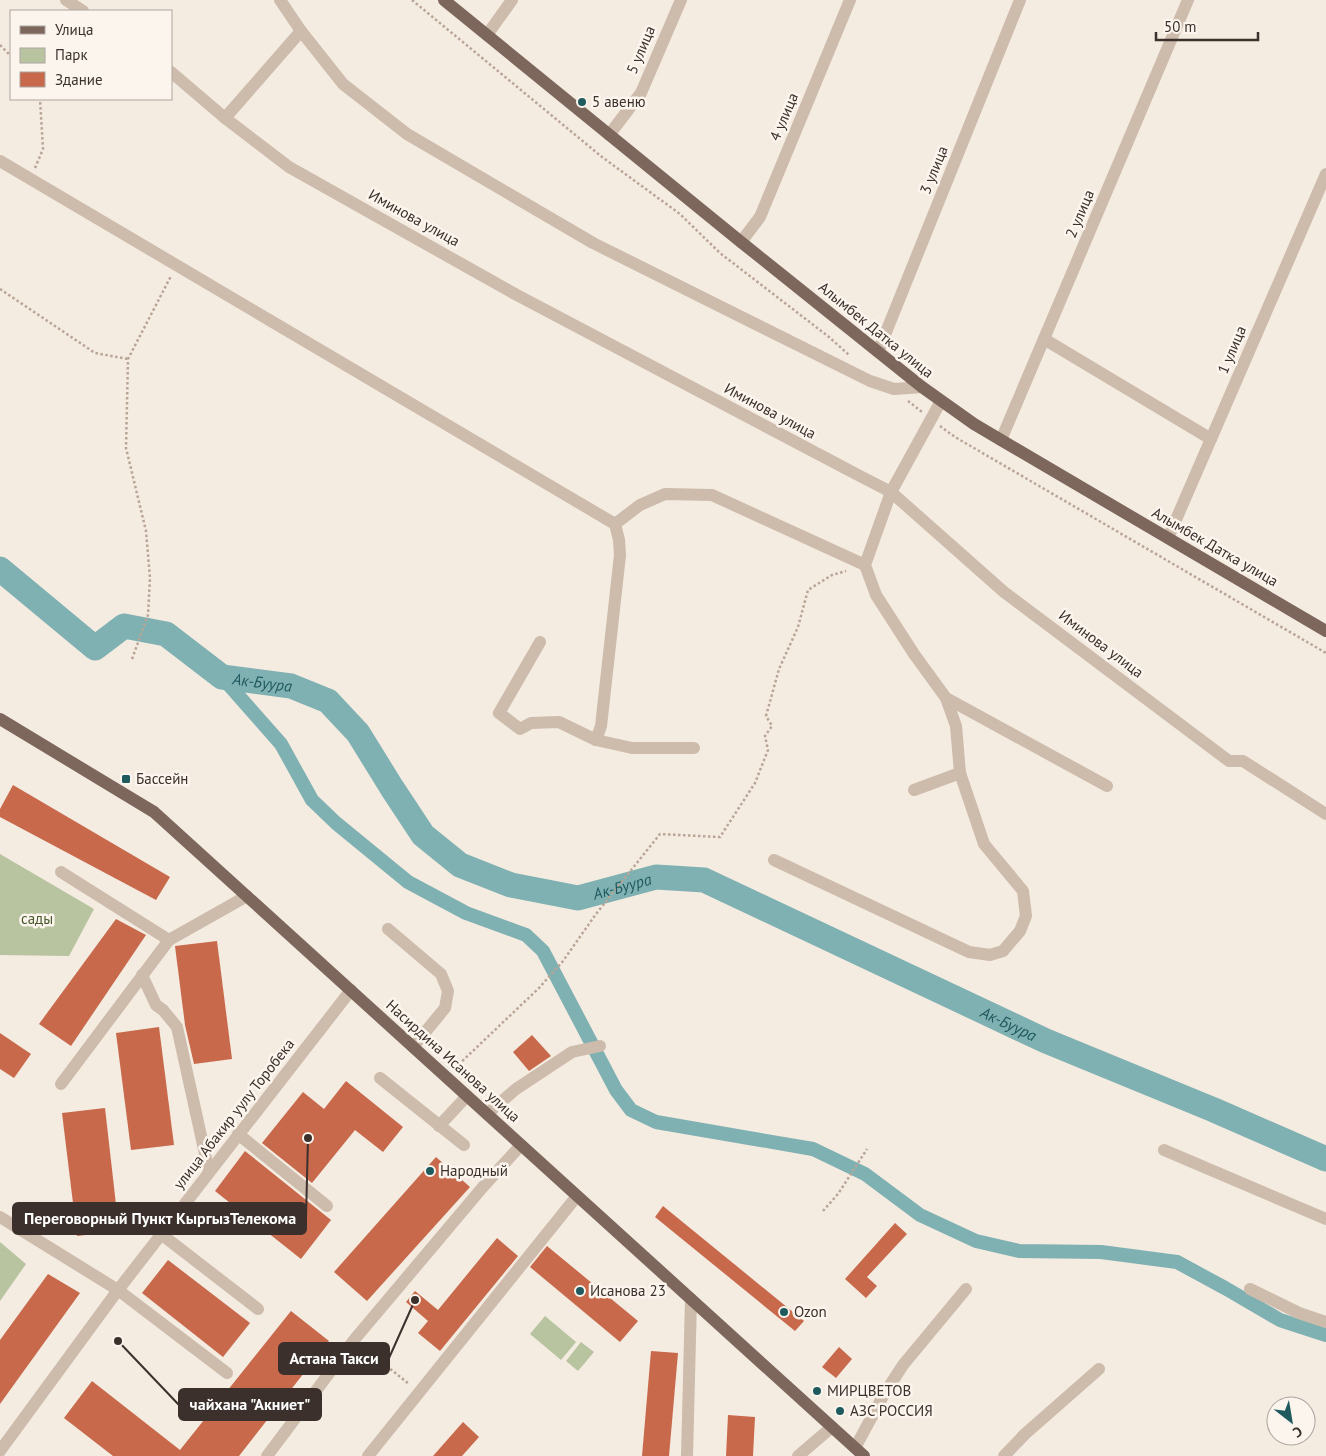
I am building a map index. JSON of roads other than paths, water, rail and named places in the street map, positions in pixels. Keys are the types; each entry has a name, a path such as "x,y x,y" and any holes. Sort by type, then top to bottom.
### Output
{"main road":[{"name":"Алымбек Датка улица","path":"444,0 922,388 1001,440 1326,631"},
{"name":"Насирдина Исанова улица","path":"0,719 154,812 859,1452"}],"street":[{"path":"66,0 81,10"},
{"path":"280,0 301,31 343,84 407,134 593,243 870,381 894,389 922,388"},
{"path":"487,35 512,0"},
{"name":"5 улица","path":"609,135 641,93 681,0"},
{"name":"4 улица","path":"741,242 760,217 850,0"},
{"name":"3 улица","path":"878,352 1020,0"},
{"name":"2 улица","path":"1001,440 1188,0"},
{"path":"224,118 301,31"},
{"name":"Иминова улица","path":"172,73 224,118 289,167 498,284 891,492 1004,592 1229,761 1243,761 1326,814"},
{"path":"0,161 615,524 620,555 601,726 596,740"},
{"name":"1 улица","path":"1168,538 1326,174"},
{"path":"1044,339 1211,439"},
{"path":"774,860 969,952 990,955 1003,951 1020,931 1026,916 1023,892 984,844 960,774 956,726 946,698 914,654 876,595 865,565 891,492 941,401"},
{"path":"615,524 640,505 665,494 712,495 865,565"},
{"path":"540,642 499,713 520,729 531,723 559,722 596,740 632,748 694,748"},
{"path":"946,698 1107,786"},
{"path":"914,790 960,774"},
{"path":"61,872 169,940"},
{"path":"61,1084 169,940 247,896"},
{"path":"388,929 441,974 448,991 445,1008 413,1047"},
{"path":"142,975 156,1005 178,1027 209,1172"},
{"name":"улица Абакир уулу Торобека","path":"0,1451 118,1290 350,990"},
{"path":"487,1114 516,1089 572,1052 600,1046"},
{"path":"380,1078 464,1144"},
{"path":"439,1126 467,1096"},
{"path":"238,1134 328,1206"},
{"path":"267,1456 354,1340 482,1188 521,1145"},
{"path":"1164,1150 1326,1219"},
{"path":"368,1456 577,1196"},
{"path":"0,1217 118,1290 227,1373"},
{"path":"161,1234 258,1309"},
{"path":"859,1452 883,1396 904,1365 966,1289"},
{"path":"1250,1289 1299,1313 1326,1322"},
{"path":"687,1456 691,1299"},
{"path":"1004,1456 1025,1434 1100,1369"},
{"path":"798,1456 832,1427"}],"waterway":[{"name":"Ак-Буура","path":"0,569 95,648 124,626 166,634 222,677 291,686 328,701 358,733 423,835 460,865 511,885 578,898 656,877 704,880 1046,1041 1214,1110 1326,1159"},
{"path":"222,677 281,744 312,800 336,823 408,882 466,913 526,935 543,951 616,1090 631,1110 656,1122 813,1149 865,1174 920,1215 976,1241 1019,1251 1101,1252 1177,1262 1280,1320 1326,1335"}],"place":[{"name":"5 авеню","path":"582,102"},
{"name":"Бассейн","path":"126,779"},
{"name":"Переговорный Пункт КыргызТелекома","path":"308,1138"},
{"name":"Народный","path":"430,1171"},
{"name":"Исанова 23","path":"580,1291"},
{"name":"Астана Такси","path":"415,1300"},
{"name":"Ozon","path":"784,1312"},
{"name":"чайхана \"Акниет\"","path":"118,1341"},
{"name":"МИРЦВЕТОВ","path":"817,1391"},
{"name":"АЗС РОССИЯ","path":"840,1411"}],"park label":[{"name":"сады","path":"37,919"}]}
